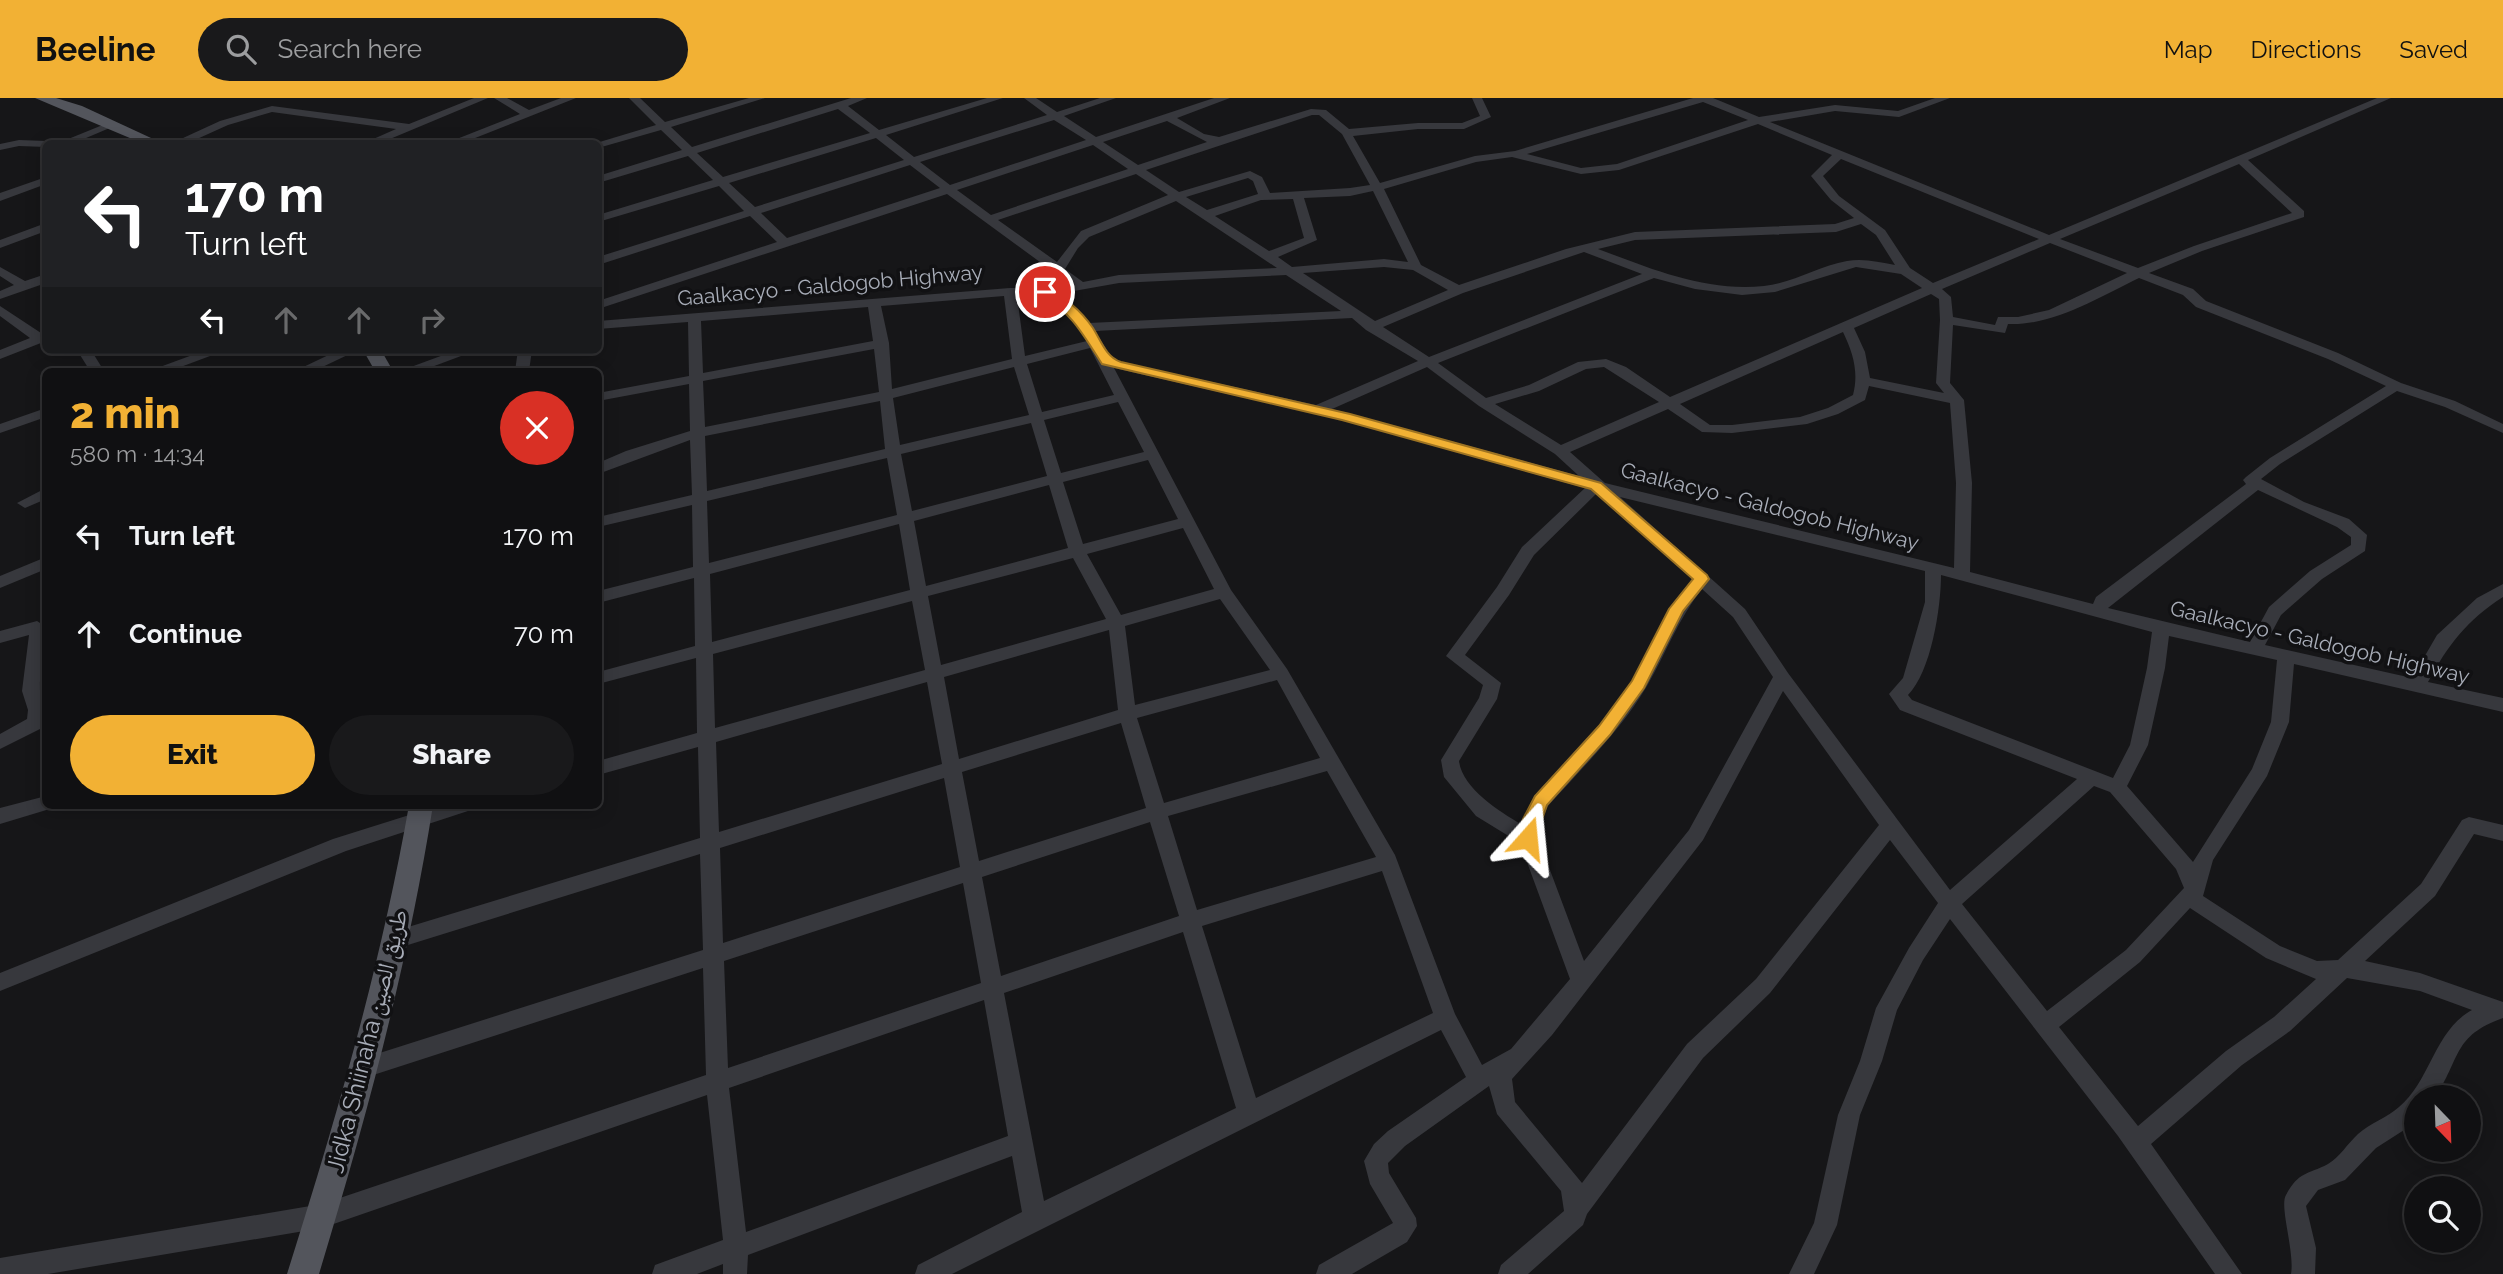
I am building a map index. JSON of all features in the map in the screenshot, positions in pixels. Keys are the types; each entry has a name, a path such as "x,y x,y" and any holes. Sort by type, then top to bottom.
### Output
{"main road":[{"path":"42,98 114,124 146,140"},
{"name":"Jidka Shiinaha طريق الصين","path":"303,1274 364,1068 395,940 420,811"}],"street":[{"path":"376,140 484,98"},
{"path":"499,98 528,114"},
{"path":"462,140 571,98"},
{"path":"634,98 784,242"},
{"path":"602,144 760,98"},
{"path":"602,179 862,98"},
{"path":"602,218 998,98"},
{"path":"1029,98 1286,271 1428,362 1484,403 1560,451 1739,613 1782,677 1890,825 2136,1142 2230,1274"},
{"path":"602,260 1111,98"},
{"path":"602,301 949,190 1225,98"},
{"path":"990,219 1318,111 1347,133 1418,126 1464,126 1486,117 1477,98"},
{"path":"1205,215 1265,196 1298,196 1378,187 1475,159 1516,154 1704,98 2050,239 2188,292 2201,304 2333,356 2396,386 2450,404 2503,429"},
{"path":"1516,154 1591,171 1619,167 1761,120 1835,108 1899,114 1945,98"},
{"path":"1560,451 1933,288 2386,98"},
{"path":"840,105 949,190 1078,284"},
{"path":"185,140 272,108 409,127"},
{"path":"1167,117 1207,139 1224,140"},
{"path":"72,140 114,124"},
{"path":"1347,133 1405,238 1416,267"},
{"path":"0,147 42,144"},
{"path":"1840,154 1817,176 1825,189 1861,220 1881,233 1905,271"},
{"path":"1947,320 2000,330 2003,320 2024,320 2078,302 2138,273 2301,214 2241,159"},
{"path":"1059,270 1075,243 1085,234 1180,198 1250,174 1258,179 1265,196"},
{"path":"0,197 42,181"},
{"path":"1266,257 1311,240 1298,196"},
{"path":"1371,327 1458,290 1584,248 1656,233 1836,228 1861,220"},
{"path":"0,244 42,228"},
{"path":"1584,248 1690,284 1729,289 1764,290 1790,285 1842,265 1882,266 1905,271 1945,297 1947,320 1943,383 1957,400 1964,483 1962,575"},
{"path":"1045,292 1078,284 1142,277 1286,271 1384,263 1416,267 1458,290"},
{"path":"0,271 24,286"},
{"path":"1318,410 1372,384 1655,274"},
{"path":"0,295 42,279"},
{"path":"1010,292 1019,360 1077,551 1116,622 1127,714 1249,1113"},
{"name":"Gaalkacyo - Galdogob Highway","path":"602,325 874,305 1010,292 1045,292 1061,301 1086,327 1107,361 1318,410 1596,486 1962,575 2161,628 2503,705"},
{"path":"874,305 881,342 884,396 893,451 1035,1218"},
{"path":"0,310 42,336"},
{"path":"1351,314 1086,327 1224,592 1281,674 1388,861 1446,1017 1478,1079"},
{"path":"694,317 718,1083 736,1249 735,1274"},
{"path":"1484,403 1534,388 1595,362 1606,363 1621,370 1707,429 1732,429 1801,421 1833,411 1860,397 1863,381 1861,353 1846,326"},
{"path":"0,355 42,337"},
{"path":"602,396 881,342"},
{"path":"602,467 622,457 698,433 884,396 1095,343"},
{"path":"165,368 207,354"},
{"path":"309,368 342,354"},
{"path":"416,368 458,354"},
{"path":"1863,381 1957,400"},
{"path":"2255,649 2275,611 2316,575 2359,547 2359,535 2343,523 2250,480 2275,461 2396,386"},
{"path":"602,521 1122,397"},
{"path":"0,429 42,413"},
{"path":"602,596 1152,454"},
{"path":"2098,611 2102,601 2257,483"},
{"path":"1528,838 1483,811 1451,772 1450,760 1488,699 1492,683 1455,656 1503,592 1528,551 1596,486"},
{"path":"25,503 42,495"},
{"path":"602,677 1188,522"},
{"path":"0,582 42,564"},
{"path":"1933,568 1933,602 1911,681 1898,694 1906,705 2117,787 2148,827 2184,864 2195,890"},
{"path":"1581,981 1528,838 1532,819 1541,801 1605,730 1639,684 1677,609 1701,579"},
{"path":"2417,685 2444,639 2483,602 2503,590"},
{"path":"602,767 1224,592"},
{"path":"0,637 26,628 42,628"},
{"path":"2117,787 2139,744 2156,668 2161,628"},
{"path":"0,742 36,723 37,710 31,691 42,633"},
{"path":"2286,655 2280,722 2260,771 2204,858 2192,899 2273,952 2316,970 2357,968 2420,982 2500,1010"},
{"path":"395,940 1127,714 1281,674"},
{"path":"1510,1274 1575,1217 1576,1210 1571,1185 1505,1107 1499,1083 1503,1073 1581,981 1696,835 1782,677"},
{"path":"364,1068 1157,812 1333,762"},
{"path":"1801,1274 1825,1225 1849,1115 1871,1061 1887,1008 1916,954 1950,902 2092,777"},
{"path":"0,816 42,804"},
{"path":"0,982 420,811"},
{"path":"1576,1210 1696,1051 1763,986 1890,825"},
{"path":"2136,1142 2234,1058 2282,1024 2428,890 2469,825 2503,833"},
{"path":"0,1270 322,1216 1190,921 1388,861"},
{"path":"2045,1025 2133,956 2195,890"},
{"path":"2432,1085 2458,1029 2474,1017 2500,1010"},
{"path":"927,1274 1035,1218 1446,1017"},
{"path":"1328,1274 1399,1234 1405,1226 1404,1218 1378,1175 1376,1161 1382,1150 1402,1133 1437,1113 1478,1079 1522,1052"},
{"path":"2303,1274 2305,1265 2302,1237 2294,1203 2310,1181 2337,1172 2368,1140 2404,1117"},
{"path":"664,1274 1021,1142"}],"route":[{"path":"1045,292 1061,301 1086,327 1107,361 1117,365 1345,416 1596,486 1701,579 1677,609 1639,684 1605,730 1541,801 1532,819 1528,838"}]}
